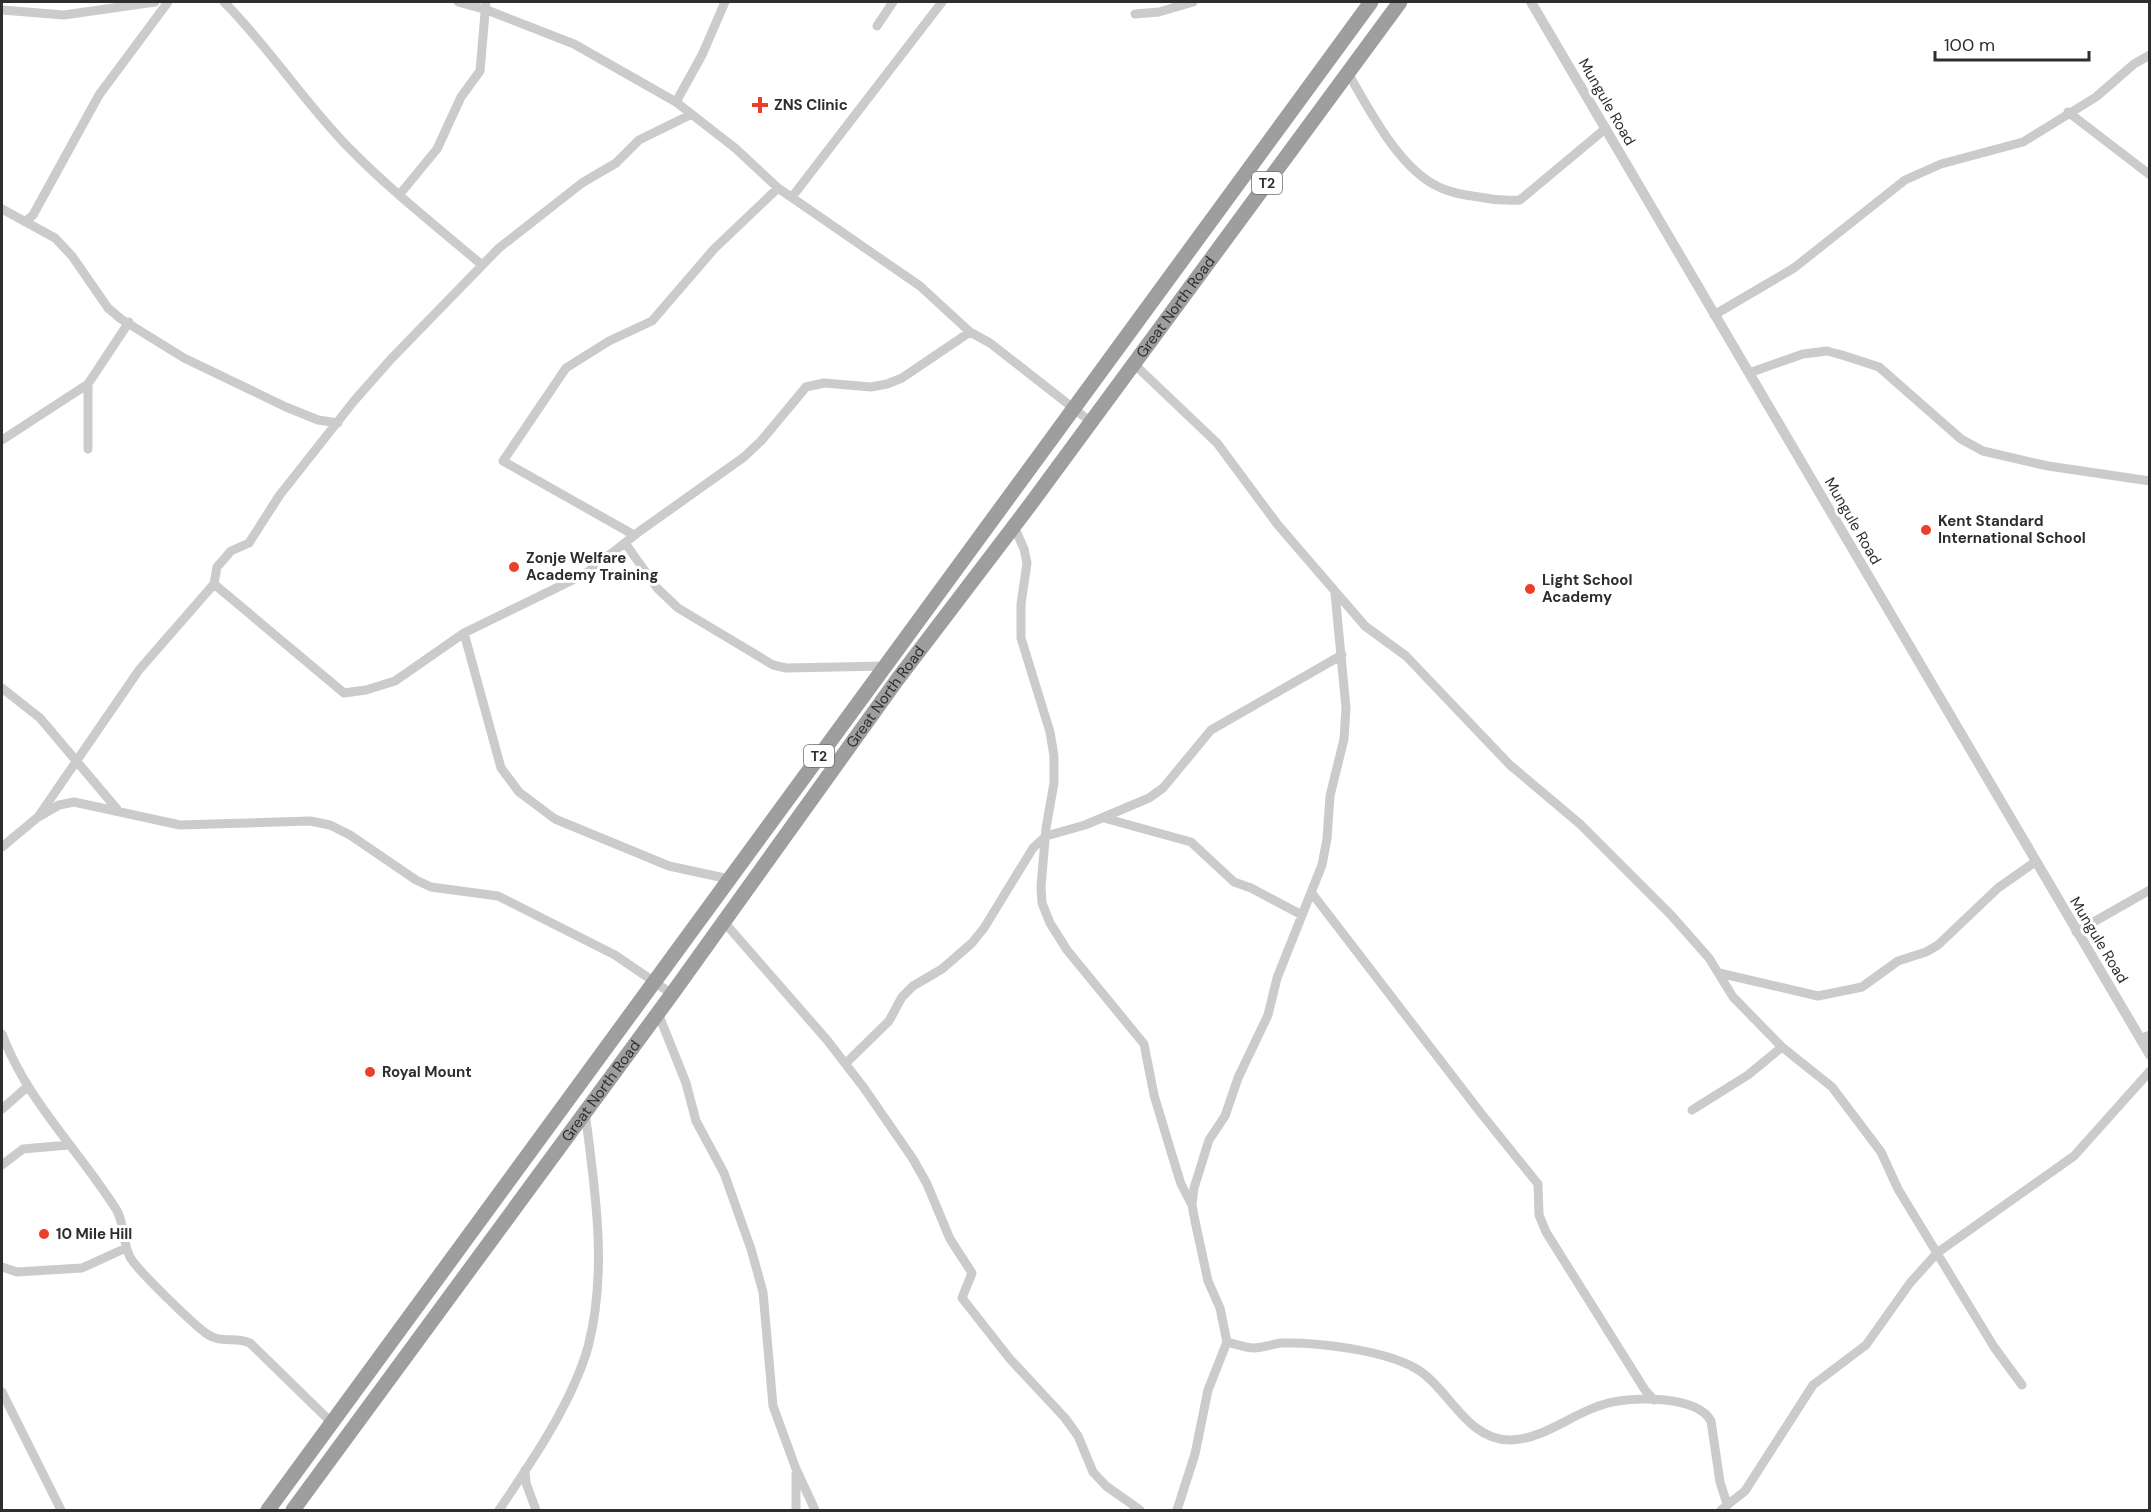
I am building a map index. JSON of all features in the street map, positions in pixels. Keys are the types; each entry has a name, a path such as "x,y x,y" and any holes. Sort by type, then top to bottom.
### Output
{"highway":[{"name":"Great North Road","path":"268,1510 1371,2"},
{"name":"Great North Road","path":"292,1510 672,994 897,680 1014,526 1400,2"}],"street":[{"path":"4,10 64,15 155,2"},
{"path":"25,222 33,214 99,95 168,2"},
{"path":"224,2 256,34 290,81 348,147 482,265"},
{"path":"458,2 486,6 574,44 676,102 735,148 778,188 920,286 970,332 990,343 1091,422"},
{"path":"676,102 702,55 725,2"},
{"path":"877,26 893,2"},
{"path":"792,197 942,2"},
{"path":"1135,15 1159,12 1193,2"},
{"name":"Mungule Road","path":"1531,2 2076,932 2145,1037 2150,1055"},
{"path":"399,194 437,149 461,97 480,71 486,6"},
{"path":"1714,315 1794,268 1905,180 1941,164 2022,142 2109,88 2134,64 2150,55"},
{"path":"1348,73 1400,154 1420,176 1438,187 1461,195 1505,201 1520,200 1605,129"},
{"path":"2068,112 2150,175"},
{"path":"38,817 74,761 139,670 214,584 218,567 231,552 249,543 279,496 391,359 482,265 542,213 582,183 616,164 639,140 690,115"},
{"path":"634,535 503,461 566,368 609,341 652,321 714,249 778,188"},
{"path":"2,209 55,238 72,256 108,308 184,358 307,416 338,423"},
{"path":"2,440 88,384 129,322"},
{"path":"214,584 344,693 366,690 395,681 464,633 585,574 634,535 744,457 761,441 806,387 824,383 871,387 887,384 903,378 970,332"},
{"path":"1749,373 1803,354 1827,351 1842,355 1879,367 1961,439 1983,452 2048,466 2150,481"},
{"path":"1134,364 1216,442 1278,525 1365,626 1406,656 1510,765 1580,824 1671,915 1719,973 1732,997 1782,1047 1832,1087 1881,1152 1898,1189 1994,1347 2022,1385"},
{"path":"88,384 88,449"},
{"path":"1014,526 1024,549 1027,563 1019,624 1021,638 1050,732 1054,756 1054,783 1041,887 1046,914 1066,950 1144,1044 1154,1095 1181,1184 1192,1205 1208,1281 1220,1308 1227,1342 1208,1390 1196,1454 1177,1510"},
{"path":"625,543 657,588 678,608 773,665 786,668 885,666"},
{"path":"1192,1205 1200,1163 1209,1140 1225,1116 1238,1078 1268,1015 1277,978 1322,865 1331,811 1330,796 1344,739 1346,708 1335,593"},
{"path":"464,633 496,755 509,780 525,798 555,819 669,866 729,879"},
{"path":"846,1063 889,1021 902,997 913,986 942,969 972,943 984,928 1033,848 1046,836 1132,807 1163,788 1211,730 1341,655"},
{"path":"2,688 40,718 74,761 118,810"},
{"path":"2,847 38,817 59,805 74,802 180,825 310,821 330,825 350,835 416,880 445,890 498,896 615,956 672,994"},
{"path":"1104,818 1191,842 1234,882 1251,888 1302,915"},
{"path":"1719,973 1818,996 1862,987 1898,961 1926,952 1938,945 1998,888 2035,862"},
{"path":"2076,932 2150,890"},
{"path":"1311,892 1479,1113 1538,1184 1539,1215 1546,1232 1645,1390 1654,1400"},
{"path":"724,922 846,1063 913,1159 927,1184 950,1239 969,1266 971,1280 962,1298 1010,1359 1065,1418 1078,1436 1093,1472 1106,1486 1140,1510"},
{"path":"658,1013 686,1083 696,1121 724,1173 751,1249 763,1292 773,1406 796,1469 815,1510"},
{"path":"2,1034 27,1087 117,1210 126,1248 132,1261 204,1332 220,1340 242,1339 250,1343 332,1422"},
{"path":"1692,1110 1748,1075 1782,1047"},
{"path":"1227,1342 1252,1348 1279,1343 1327,1345 1395,1361 1415,1368 1467,1420 1486,1433 1511,1440 1532,1435 1604,1404 1654,1400 1697,1406 1707,1413 1711,1421 1724,1507 1739,1498 1745,1491 1813,1384 1866,1345 1910,1283 1937,1253 2074,1155 2150,1071"},
{"path":"2,1109 27,1087"},
{"path":"499,1510 525,1470 578,1375 594,1319 598,1284 597,1217 585,1112"},
{"path":"2,1165 23,1149 68,1145"},
{"path":"2,1268 17,1272 82,1268 126,1248"},
{"path":"2,1392 61,1510"},
{"path":"796,1469 796,1510"},
{"path":"525,1470 526,1483 536,1510"}],"place":[{"name":"ZNS Clinic","path":"760,105"},
{"name":"Kent Standard International School","path":"1926,530"},
{"name":"Zonje Welfare Academy Training","path":"514,567"},
{"name":"Light School Academy","path":"1530,589"},
{"name":"Royal Mount","path":"370,1072"},
{"name":"10 Mile Hill","path":"44,1234"}]}
